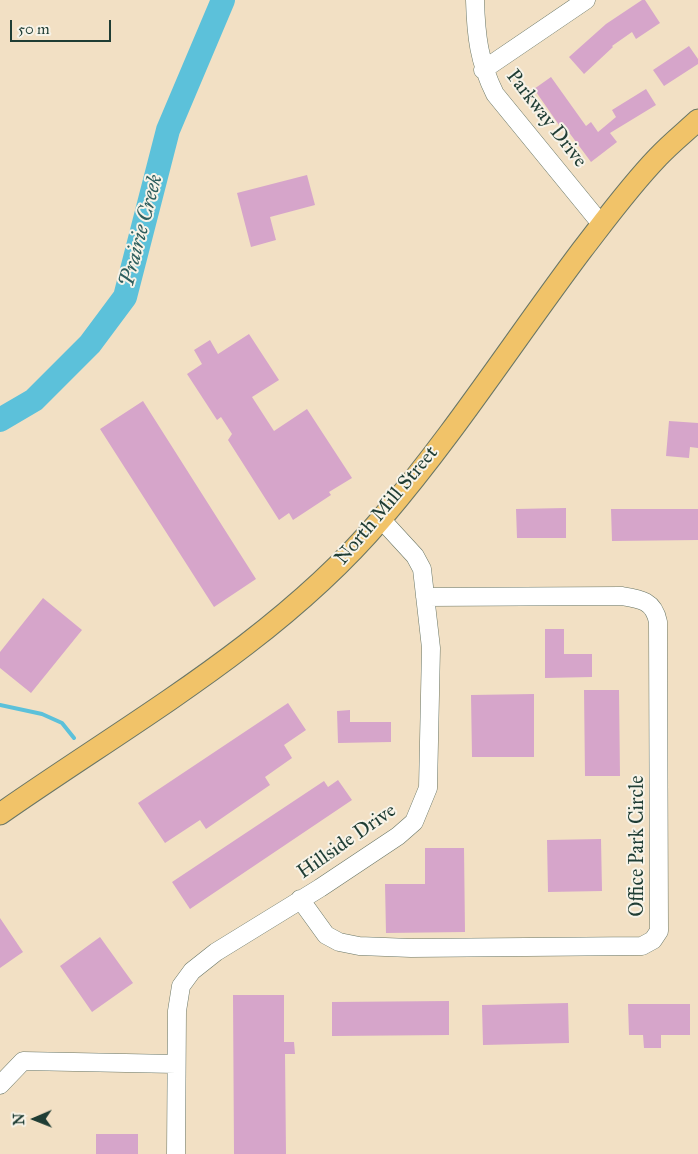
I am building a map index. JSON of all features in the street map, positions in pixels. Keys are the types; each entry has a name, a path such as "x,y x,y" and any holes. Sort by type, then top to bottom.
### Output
{"main road":[{"name":"North Mill Street","path":"0,814 237,651 287,612 332,571 381,519 602,225 657,158 698,120"}],"street":[{"name":"Parkway Drive","path":"475,0 476,34 483,70 495,94 602,225"},
{"path":"483,70 586,0"},
{"name":"Hillside Drive","path":"176,1154 177,1011 181,986 192,971 216,952 300,900 406,829 414,822 428,788 431,648 422,569 415,556 381,519"},
{"name":"Office Park Circle","path":"300,900 326,935 339,942 360,946 411,948 640,946 653,940 659,931 658,622 656,610 645,599 622,596 425,597"},
{"path":"0,1085 23,1061 176,1064"}],"building":[{"path":"642,0 645,0 660,23 636,39 632,32 612,46 584,74 569,57 606,24"},
{"path":"689,46 698,59 698,64 664,86 653,70"},
{"path":"551,77 586,126 591,122 598,132 616,117 612,110 646,89 656,105 610,133 617,142 591,162 562,123 559,125 534,89"},
{"path":"307,175 315,205 270,217 276,240 251,247 237,193"},
{"path":"249,334 279,380 252,397 274,431 307,409 352,478 329,492 331,495 293,520 289,513 279,520 228,440 232,434 221,417 217,420 187,374 202,364 194,350 210,340 218,354"},
{"path":"143,401 256,579 214,607 100,429"},
{"path":"669,421 698,423 698,448 690,447 689,458 666,456"},
{"path":"566,508 566,538 517,538 516,509"},
{"path":"611,509 698,509 698,540 612,541"},
{"path":"43,598 82,630 31,693 0,668 0,652"},
{"path":"545,629 564,629 564,654 592,654 592,677 545,678"},
{"path":"584,690 619,690 620,776 585,776"},
{"path":"534,694 534,757 472,757 471,695"},
{"path":"288,703 306,730 284,745 292,758 265,777 270,785 206,829 200,820 165,843 138,803"},
{"path":"350,710 350,722 391,722 391,742 338,743 337,711"},
{"path":"338,780 352,800 190,909 172,882 324,781 328,787"},
{"path":"601,839 602,891 548,892 547,840"},
{"path":"425,848 464,848 465,932 386,933 385,884 425,884"},
{"path":"0,918 23,952 0,968"},
{"path":"100,937 133,983 92,1012 60,966"},
{"path":"233,995 284,995 284,1042 294,1042 295,1054 285,1054 286,1154 234,1154"},
{"path":"449,1001 449,1035 332,1036 332,1002"},
{"path":"568,1003 569,1043 483,1045 482,1005"},
{"path":"628,1004 690,1004 690,1035 661,1035 661,1048 644,1048 643,1035 629,1035"},
{"path":"96,1134 138,1134 138,1154 96,1154"}],"waterway":[{"name":"Prairie Creek","path":"0,420 34,400 90,344 125,297 168,130 223,0"},
{"path":"0,705 42,714 62,723 74,738"}]}
